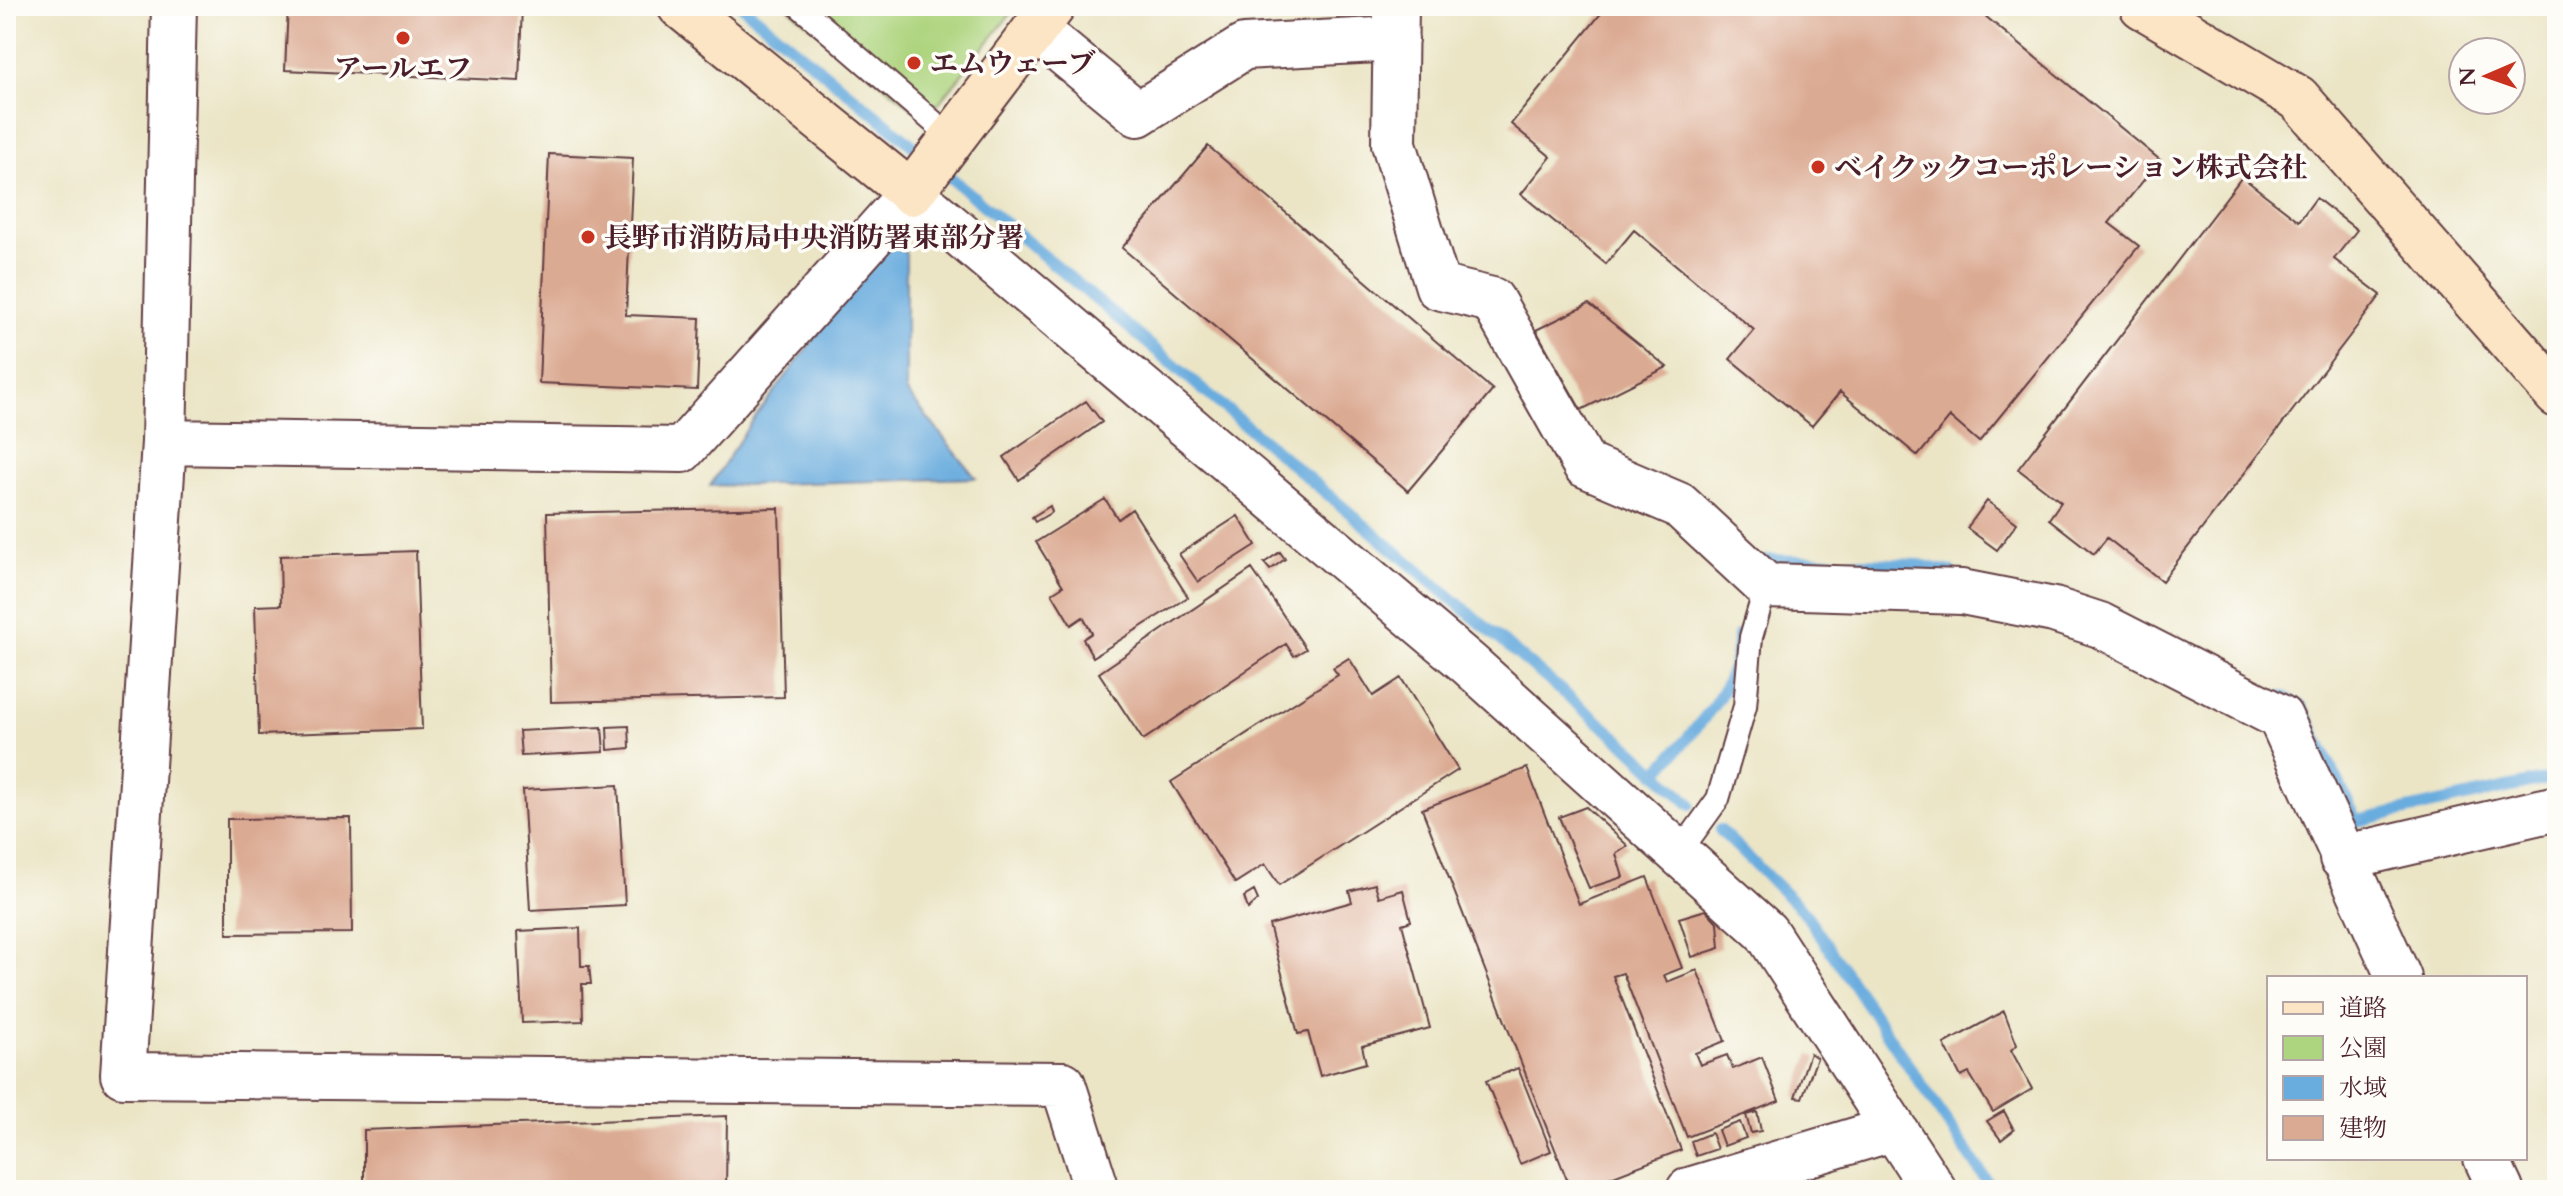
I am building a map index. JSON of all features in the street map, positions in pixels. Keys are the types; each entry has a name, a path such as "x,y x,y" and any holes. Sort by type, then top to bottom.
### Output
{"street":[{"path":"174,6 164,442 123,1075 1063,1084 1097,1190"},
{"path":"680,6 932,164 1469,664 1766,932 1934,1190"},
{"path":"2142,6 2298,98 2557,395"},
{"path":"164,442 682,450 932,164 1045,18 1138,114 1244,47 1396,22 1394,144 1438,287 1492,300 1585,465 1679,505 1766,586 1962,592 2054,610 2100,625 2280,717 2398,976"},
{"path":"2342,858 2557,808"},
{"path":"1689,1190 1892,1129"},
{"path":"2487,1160 2501,1190"}],"lane":[{"path":"799,6 932,164"},
{"path":"1679,853 1718,799 1745,706 1751,637 1766,586"}],"green space":[{"name":"エムウェーブ","path":"786,6 1017,6 926,119"}],"water":[{"path":"884,246 901,246 906,254 906,391 976,478 710,486 750,424"}],"building":[{"name":"アールエフ","path":"288,6 522,6 519,81 285,70"},
{"path":"1607,6 1973,6 2160,160 2109,223 2139,246 1979,442 1950,417 1918,456 1840,392 1812,426 1730,359 1754,330 1634,230 1606,264 1521,194 1551,157 1511,124"},
{"path":"1208,146 1493,390 1408,491 1122,248"},
{"name":"長野市消防局中央消防署東部分署","path":"549,154 633,158 626,315 700,318 697,390 539,383"},
{"path":"2242,177 2299,221 2316,198 2357,230 2334,259 2381,295 2162,581 2107,538 2094,554 2049,519 2061,502 2018,469"},
{"path":"1589,304 1667,367 1581,410 1536,330"},
{"path":"1086,401 1102,422 1019,480 1004,457"},
{"path":"1105,499 1118,519 1132,509 1188,597 1093,657 1083,639 1092,633 1083,617 1071,625 1052,593 1063,586 1036,542"},
{"path":"1987,501 2017,523 1997,550 1967,528"},
{"path":"1050,506 1052,512 1035,522 1032,517"},
{"path":"779,508 784,697 551,702 547,513"},
{"path":"1238,516 1256,545 1198,582 1179,554"},
{"path":"416,551 422,729 259,735 255,606 281,605 280,556"},
{"path":"1280,552 1285,559 1270,570 1264,563"},
{"path":"1252,569 1306,649 1294,656 1286,644 1143,740 1099,673"},
{"path":"1349,658 1373,696 1401,678 1458,770 1279,885 1265,864 1235,883 1171,782 1338,675 1333,668"},
{"path":"629,726 630,748 608,750 607,727"},
{"path":"602,727 604,752 521,756 519,731"},
{"path":"1527,768 1579,904 1647,877 1682,968 1664,975 1667,982 1697,970 1725,1041 1695,1053 1700,1065 1727,1055 1733,1069 1762,1057 1779,1101 1687,1137 1623,973 1613,976 1681,1150 1577,1190 1571,1190 1422,809"},
{"path":"618,785 625,905 530,910 523,790"},
{"path":"1586,807 1628,846 1616,854 1623,877 1589,888 1559,817"},
{"path":"351,818 352,933 227,934 227,819"},
{"path":"1375,884 1379,897 1403,890 1411,921 1402,924 1430,1028 1362,1046 1366,1063 1320,1076 1308,1032 1298,1034 1269,925 1352,902 1349,891"},
{"path":"1254,891 1258,900 1248,909 1244,897"},
{"path":"1706,910 1718,923 1720,948 1692,957 1679,918"},
{"path":"580,928 581,966 589,966 591,984 582,984 583,1021 522,1023 518,931"},
{"path":"2004,1011 2017,1045 2011,1050 2032,1089 1993,1112 1969,1073 1961,1077 1944,1044"},
{"path":"1810,1053 1817,1058 1802,1098 1795,1097"},
{"path":"1518,1068 1551,1151 1520,1164 1486,1081"},
{"path":"2004,1111 2014,1130 2001,1140 1987,1121"},
{"path":"1757,1112 1761,1131 1751,1133 1746,1115"},
{"path":"727,1116 726,1190 364,1190 364,1130"},
{"path":"1740,1122 1746,1138 1724,1146 1718,1130"},
{"path":"1711,1133 1717,1149 1696,1156 1691,1141"}],"waterway":[{"path":"742,6 893,129 1633,751 1690,804"},
{"path":"1768,560 1920,565 1950,572"},
{"path":"1656,774 1697,728 1721,693 1731,675 1738,636"},
{"path":"2283,697 2302,707 2357,821 2557,777"},
{"path":"1720,830 1805,913 1993,1190"}],"place":[{"name":"アールエフ","path":"403,38"},
{"name":"エムウェーブ","path":"914,63"},
{"name":"ベイクックコーポレーション株式会社","path":"1818,167"},
{"name":"長野市消防局中央消防署東部分署","path":"588,237"}]}
